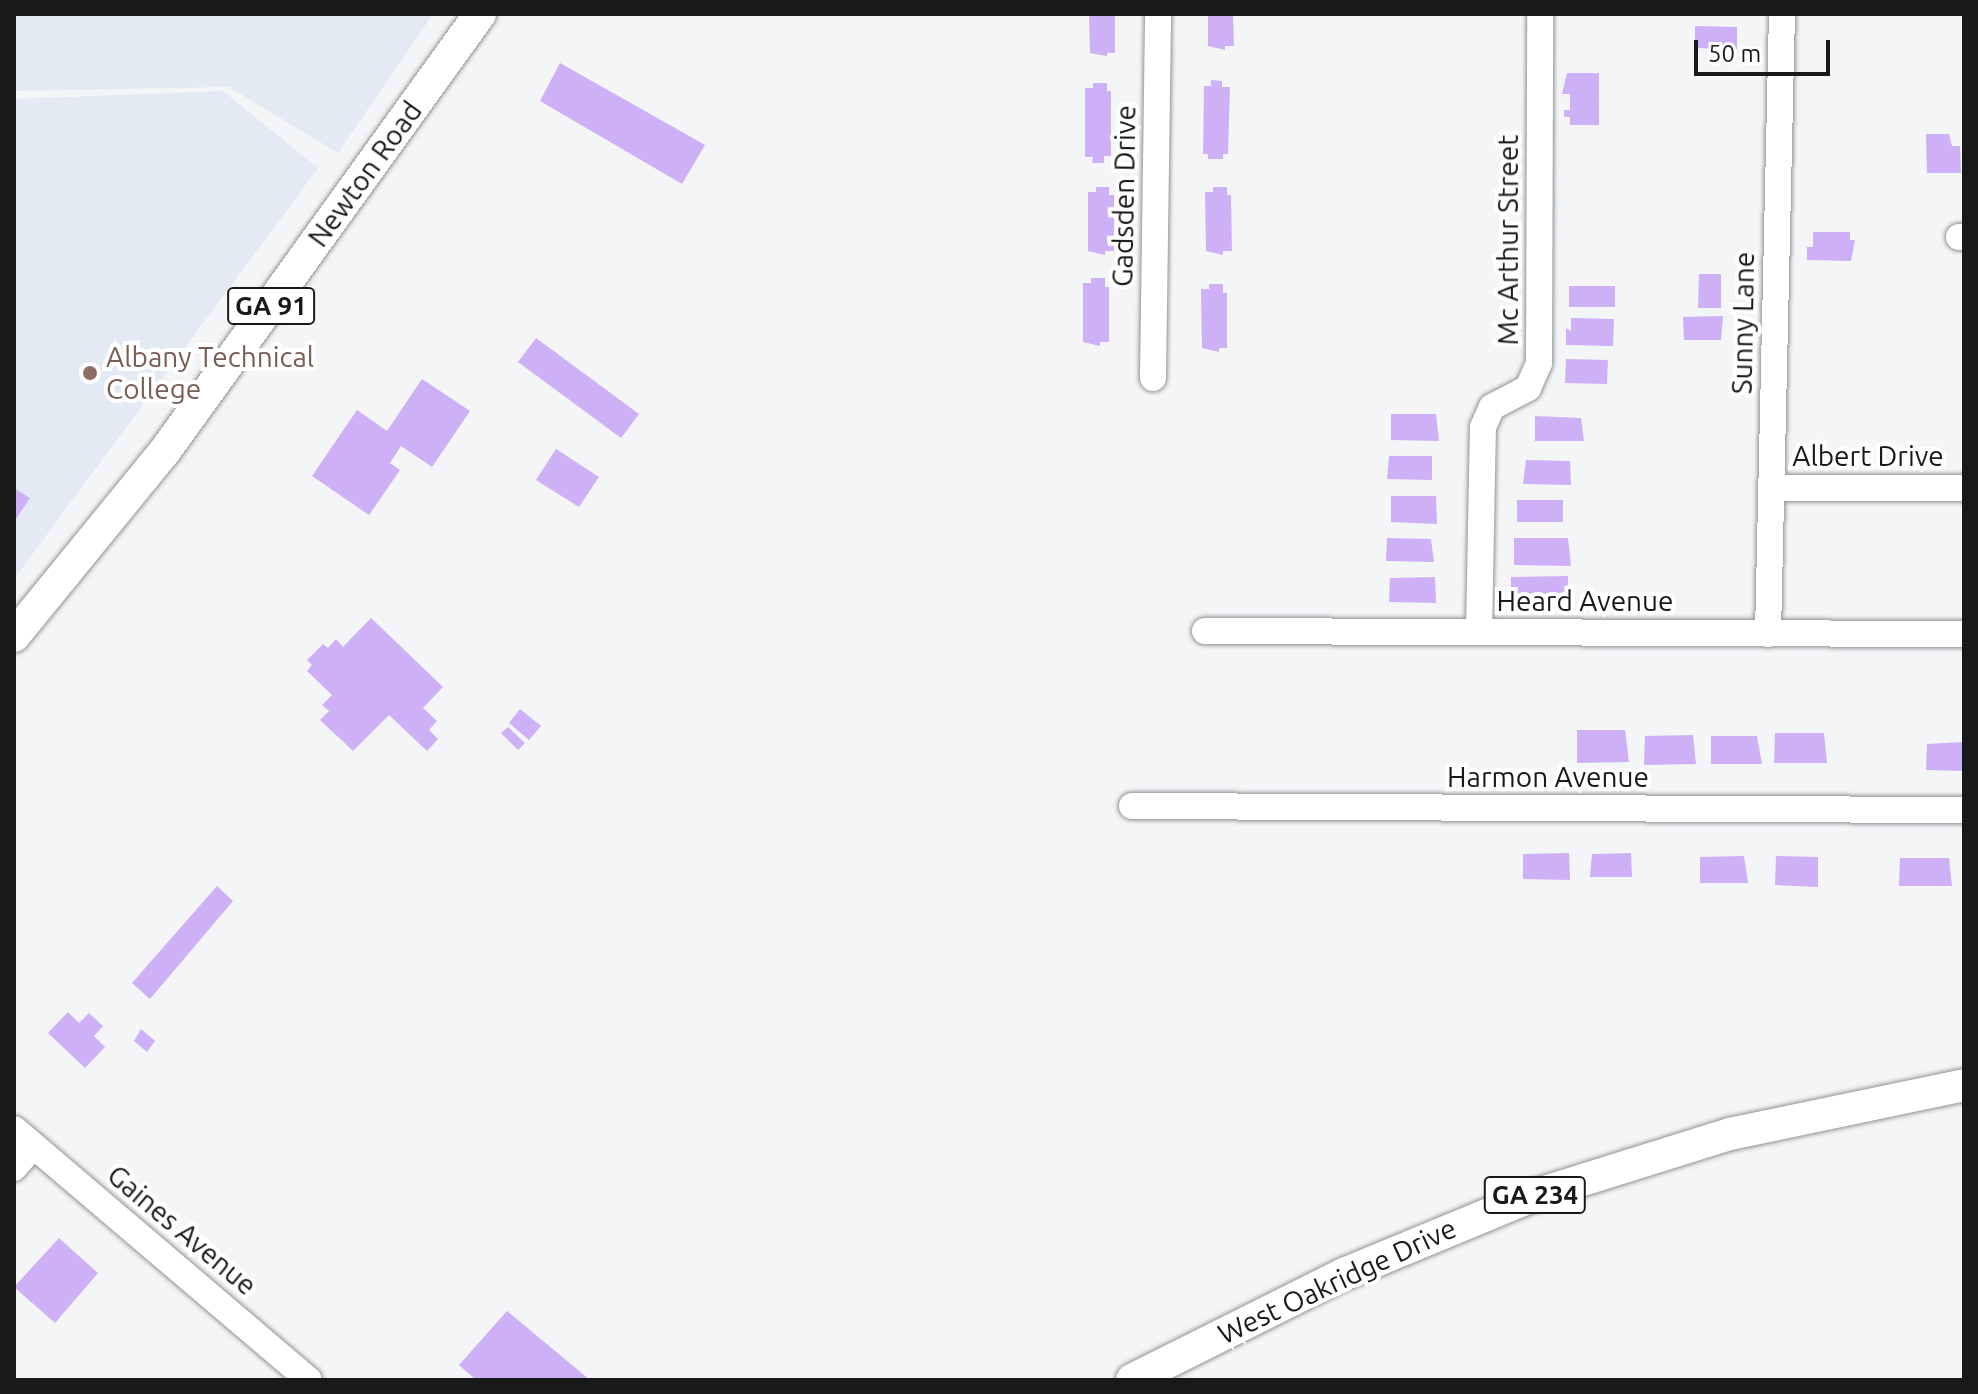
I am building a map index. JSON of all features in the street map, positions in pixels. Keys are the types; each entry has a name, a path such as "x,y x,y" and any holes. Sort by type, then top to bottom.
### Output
{"main road":[{"name":"Newton Road","path":"14,636 165,451 480,14"},
{"name":"West Oakridge Drive","path":"1132,1380 1344,1274 1535,1195 1730,1134 1869,1102 1964,1085"}],"street":[{"name":"Gadsden Drive","path":"1153,378 1158,14"},
{"name":"Mc Arthur Street","path":"1479,632 1483,427 1492,407 1528,388 1539,363 1540,14"},
{"name":"Sunny Lane","path":"1768,634 1782,14"},
{"name":"Albert Drive","path":"1772,488 1964,488"},
{"name":"Heard Avenue","path":"1205,631 1964,634"},
{"name":"Harmon Avenue","path":"1132,806 1964,810"},
{"path":"14,1168 24,1138"},
{"name":"Gaines Avenue","path":"24,1138 309,1380"}],"shaded area":[{"path":"14,14 433,14 338,153 229,87 14,91"},
{"name":"Albany Technical College","path":"223,91 318,168 14,579 14,99"}],"building":[{"path":"1089,14 1115,14 1115,53 1107,53 1107,56 1090,53"},
{"path":"1208,14 1233,14 1234,46 1225,46 1225,50 1208,46"},
{"path":"1695,26 1737,27 1737,49 1695,48"},
{"path":"560,63 705,145 682,184 540,101"},
{"path":"1567,73 1599,73 1599,125 1570,125 1570,117 1564,117 1564,110 1570,110 1570,94 1562,94"},
{"path":"1211,80 1222,81 1222,87 1230,87 1228,154 1223,154 1223,159 1208,159 1208,154 1203,154 1204,86 1211,86"},
{"path":"1093,83 1107,83 1107,91 1111,91 1111,156 1104,156 1104,163 1092,163 1093,157 1085,157 1085,88 1093,88"},
{"path":"1926,134 1949,134 1952,146 1960,146 1961,173 1927,173"},
{"path":"1096,187 1109,187 1109,195 1114,195 1114,251 1105,251 1105,255 1088,251 1088,192 1096,192"},
{"path":"1213,187 1227,187 1227,195 1231,195 1232,251 1223,251 1223,255 1206,251 1205,192 1213,192"},
{"path":"1813,232 1850,232 1850,240 1855,240 1851,261 1807,260 1807,247 1813,247"},
{"path":"1699,274 1721,274 1721,308 1698,308"},
{"path":"1091,278 1105,278 1105,287 1109,287 1109,342 1100,342 1100,346 1083,342 1083,283 1091,283"},
{"path":"1209,284 1223,284 1223,293 1227,293 1227,348 1219,348 1219,352 1202,348 1201,289 1209,289"},
{"path":"1569,286 1615,286 1615,307 1569,307"},
{"path":"1723,316 1721,340 1684,340 1683,317"},
{"path":"1571,318 1614,319 1613,346 1566,345 1566,328 1571,331"},
{"path":"536,338 639,414 621,438 518,362"},
{"path":"1566,359 1608,360 1607,384 1565,383"},
{"path":"422,379 470,411 432,467 401,446 390,463 400,470 369,515 312,476 357,410 387,431"},
{"path":"1391,414 1436,414 1439,441 1391,440"},
{"path":"1535,416 1581,418 1584,441 1535,441"},
{"path":"556,449 599,477 579,507 536,480"},
{"path":"1389,456 1432,456 1432,480 1387,479"},
{"path":"1526,460 1570,461 1571,485 1523,484"},
{"path":"14,488 30,498 14,522"},
{"path":"1391,496 1436,496 1437,524 1391,522"},
{"path":"1517,500 1563,500 1563,522 1517,522"},
{"path":"1387,538 1431,539 1434,562 1386,561"},
{"path":"1514,538 1568,538 1571,566 1514,565"},
{"path":"1568,576 1568,604 1511,605 1511,577"},
{"path":"1435,577 1436,603 1389,602 1390,578"},
{"path":"371,618 443,687 423,708 437,721 429,730 438,739 427,751 389,715 353,751 320,720 329,711 322,705 332,695 307,671 312,665 307,660 323,644 328,648 336,639 343,647"},
{"path":"520,709 541,726 529,740 509,723"},
{"path":"508,727 525,743 518,750 501,733"},
{"path":"1577,730 1625,730 1629,762 1577,763"},
{"path":"1775,733 1824,733 1827,763 1774,763"},
{"path":"1693,735 1696,764 1644,765 1645,736"},
{"path":"1711,736 1757,736 1762,764 1711,764"},
{"path":"1964,742 1964,771 1926,770 1927,744"},
{"path":"1569,853 1570,880 1523,879 1523,854"},
{"path":"1631,853 1632,877 1590,877 1592,854"},
{"path":"1744,856 1748,883 1700,883 1700,857"},
{"path":"1776,856 1818,857 1818,887 1775,885"},
{"path":"1900,858 1949,858 1952,886 1899,886"},
{"path":"217,886 233,901 150,999 132,983"},
{"path":"68,1012 79,1023 89,1013 103,1026 94,1036 105,1047 85,1068 48,1033"},
{"path":"141,1029 155,1041 147,1052 134,1041"},
{"path":"59,1238 98,1273 55,1323 14,1287"},
{"path":"507,1311 590,1380 476,1380 459,1365"}],"place":[{"name":"Albany Technical College","path":"90,373"}]}
